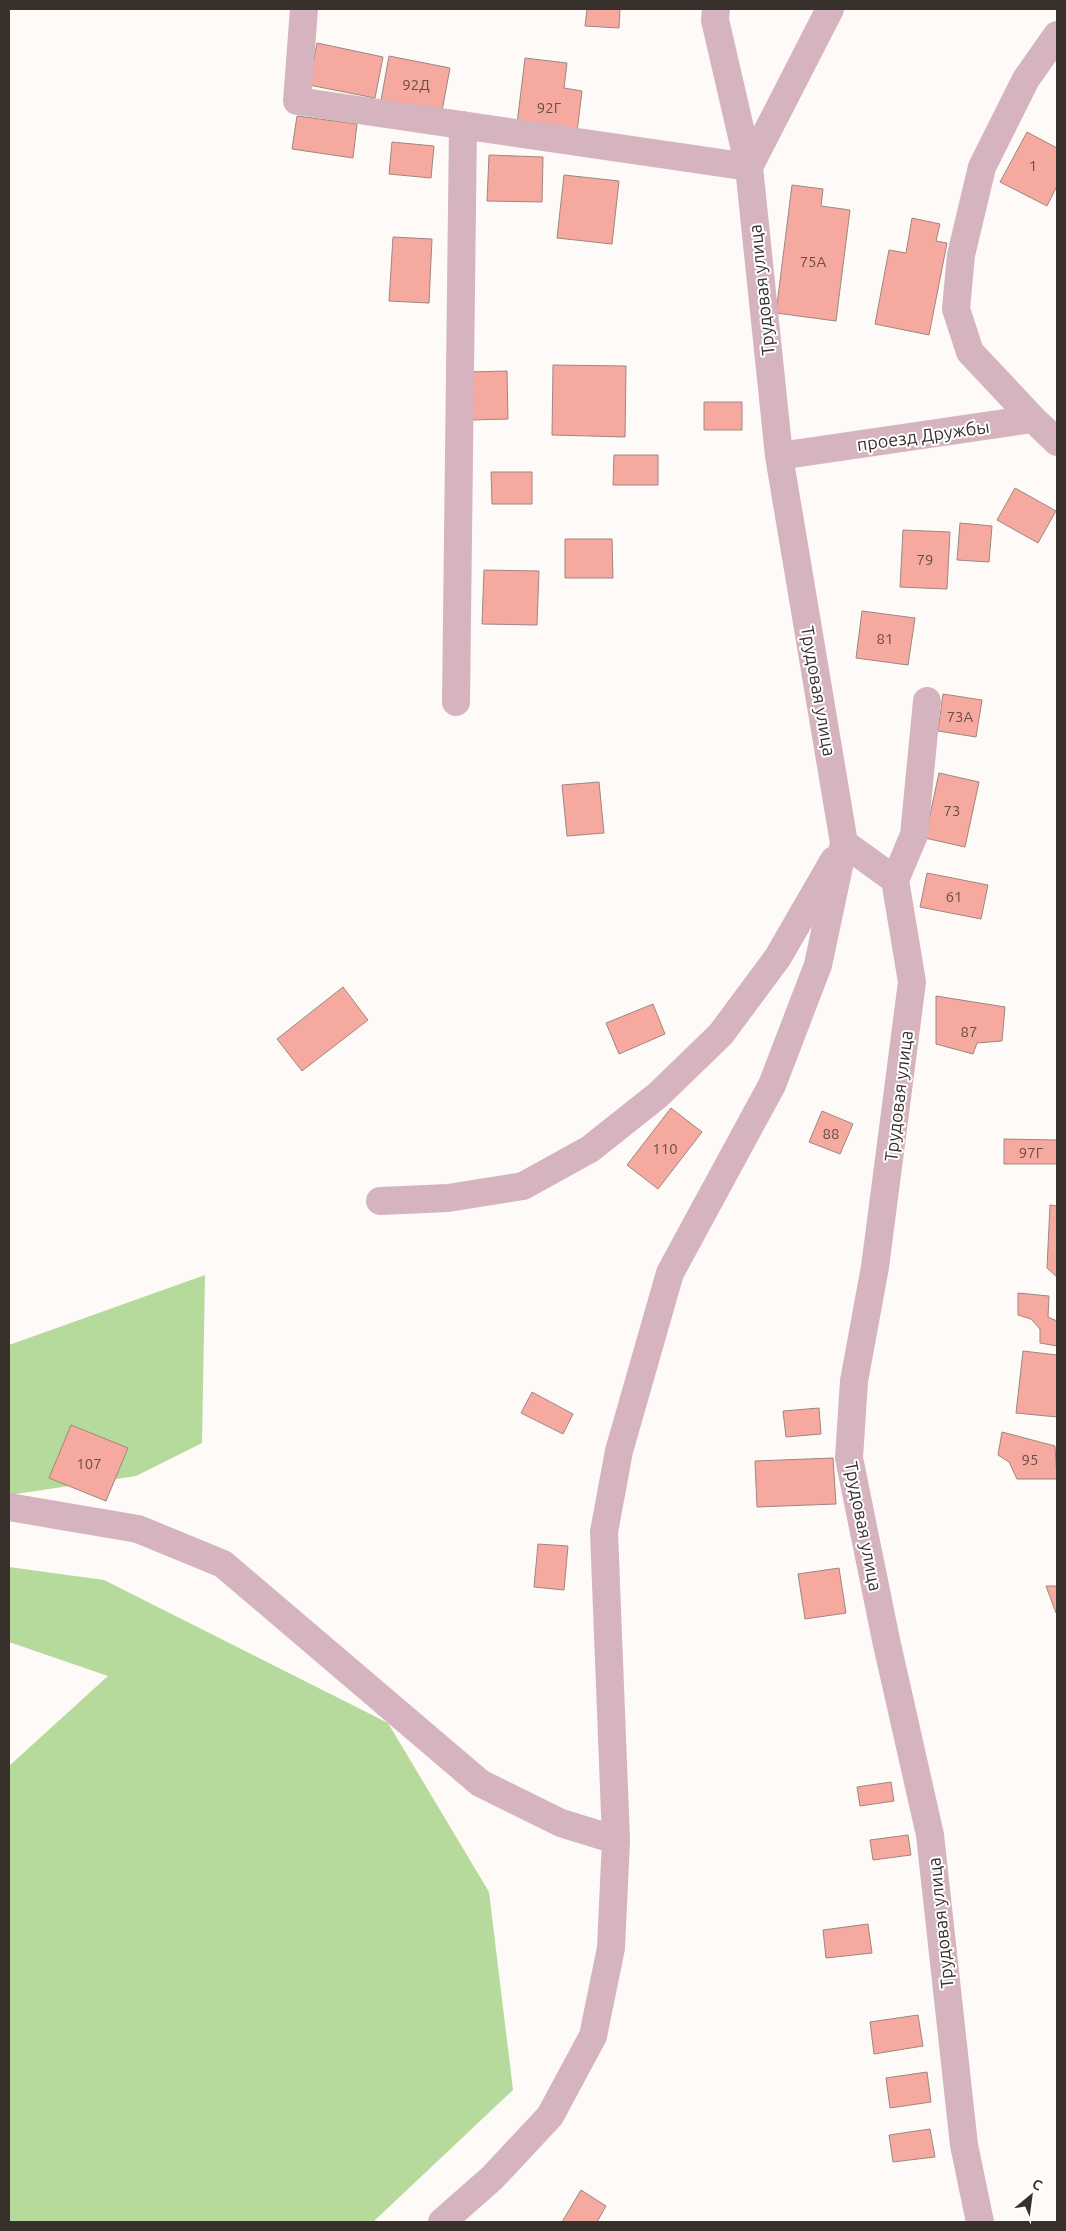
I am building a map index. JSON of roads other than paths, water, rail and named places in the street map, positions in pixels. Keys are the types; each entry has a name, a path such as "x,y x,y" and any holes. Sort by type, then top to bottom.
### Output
{"street":[{"path":"304,9 297,101 749,167 830,9"},
{"name":"Трудовая улица","path":"716,9 715,20 749,167 779,456 844,843"},
{"path":"1057,35 1026,78 982,167 962,255 956,309 970,352 1057,442"},
{"path":"456,702 463,125"},
{"name":"проезд Дружбы","path":"779,456 1033,419"},
{"path":"844,843 895,880 914,835 927,701"},
{"path":"380,1201 448,1198 524,1186 590,1149 658,1096 721,1034 778,957 844,843"},
{"path":"442,2222 492,2178 550,2116 593,2036 611,1948 616,1840 604,1532 619,1451 670,1273 772,1085 818,965 844,843"},
{"name":"Трудовая улица","path":"895,880 912,982 875,1267 854,1381 849,1458 886,1640 930,1835 964,2145 980,2222"},
{"path":"9,1507 138,1528 224,1564 480,1783 561,1822 616,1840"}]}
